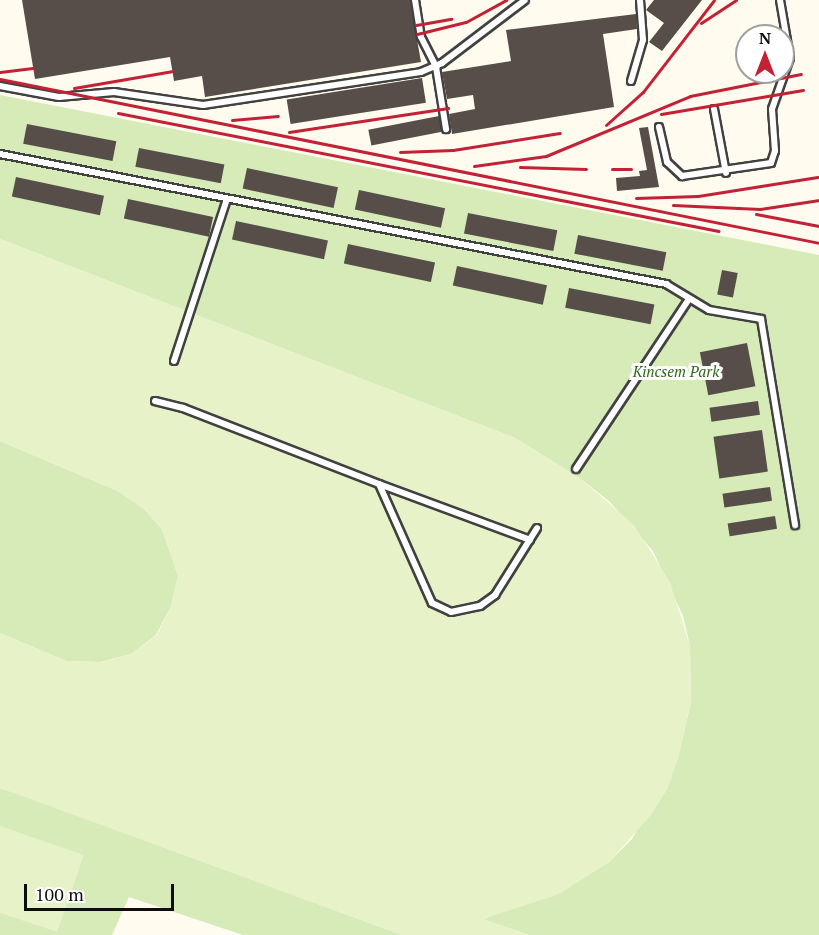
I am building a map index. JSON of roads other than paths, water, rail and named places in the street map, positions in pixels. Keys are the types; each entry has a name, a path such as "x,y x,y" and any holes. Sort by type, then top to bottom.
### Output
{"lane":[{"path":"415,0 421,37 436,67 446,129"},
{"path":"0,86 59,97 114,92 203,105 436,67 525,0"},
{"path":"631,81 643,40 640,0"},
{"path":"659,127 667,162 678,174 696,177 726,173 765,166 774,158 772,109 790,58 780,0"},
{"path":"714,109 726,173"},
{"path":"0,154 666,284 709,310 761,319 795,525"},
{"path":"174,361 227,199"},
{"path":"576,469 689,298"},
{"path":"155,401 183,408 530,540"},
{"path":"379,484 432,603 451,612 480,606 495,595 537,528"}],"railway":[{"path":"417,34 466,22 506,0"},
{"path":"606,125 643,92 714,0"},
{"path":"701,23 736,0"},
{"path":"416,25 451,19"},
{"path":"0,72 33,68"},
{"path":"74,88 172,71"},
{"path":"474,166 546,156 690,96 801,74"},
{"path":"0,79 819,243"},
{"path":"661,114 803,90"},
{"path":"289,132 448,108"},
{"path":"118,113 719,231"},
{"path":"232,120 278,116"},
{"path":"400,152 453,150 560,133"},
{"path":"520,167 586,169"},
{"path":"612,169 631,169"},
{"path":"636,198 698,196 818,177"},
{"path":"673,205 760,209 819,200"},
{"path":"756,214 819,226"}],"park label":[{"name":"Kincsem Park","path":"676,372"}]}
